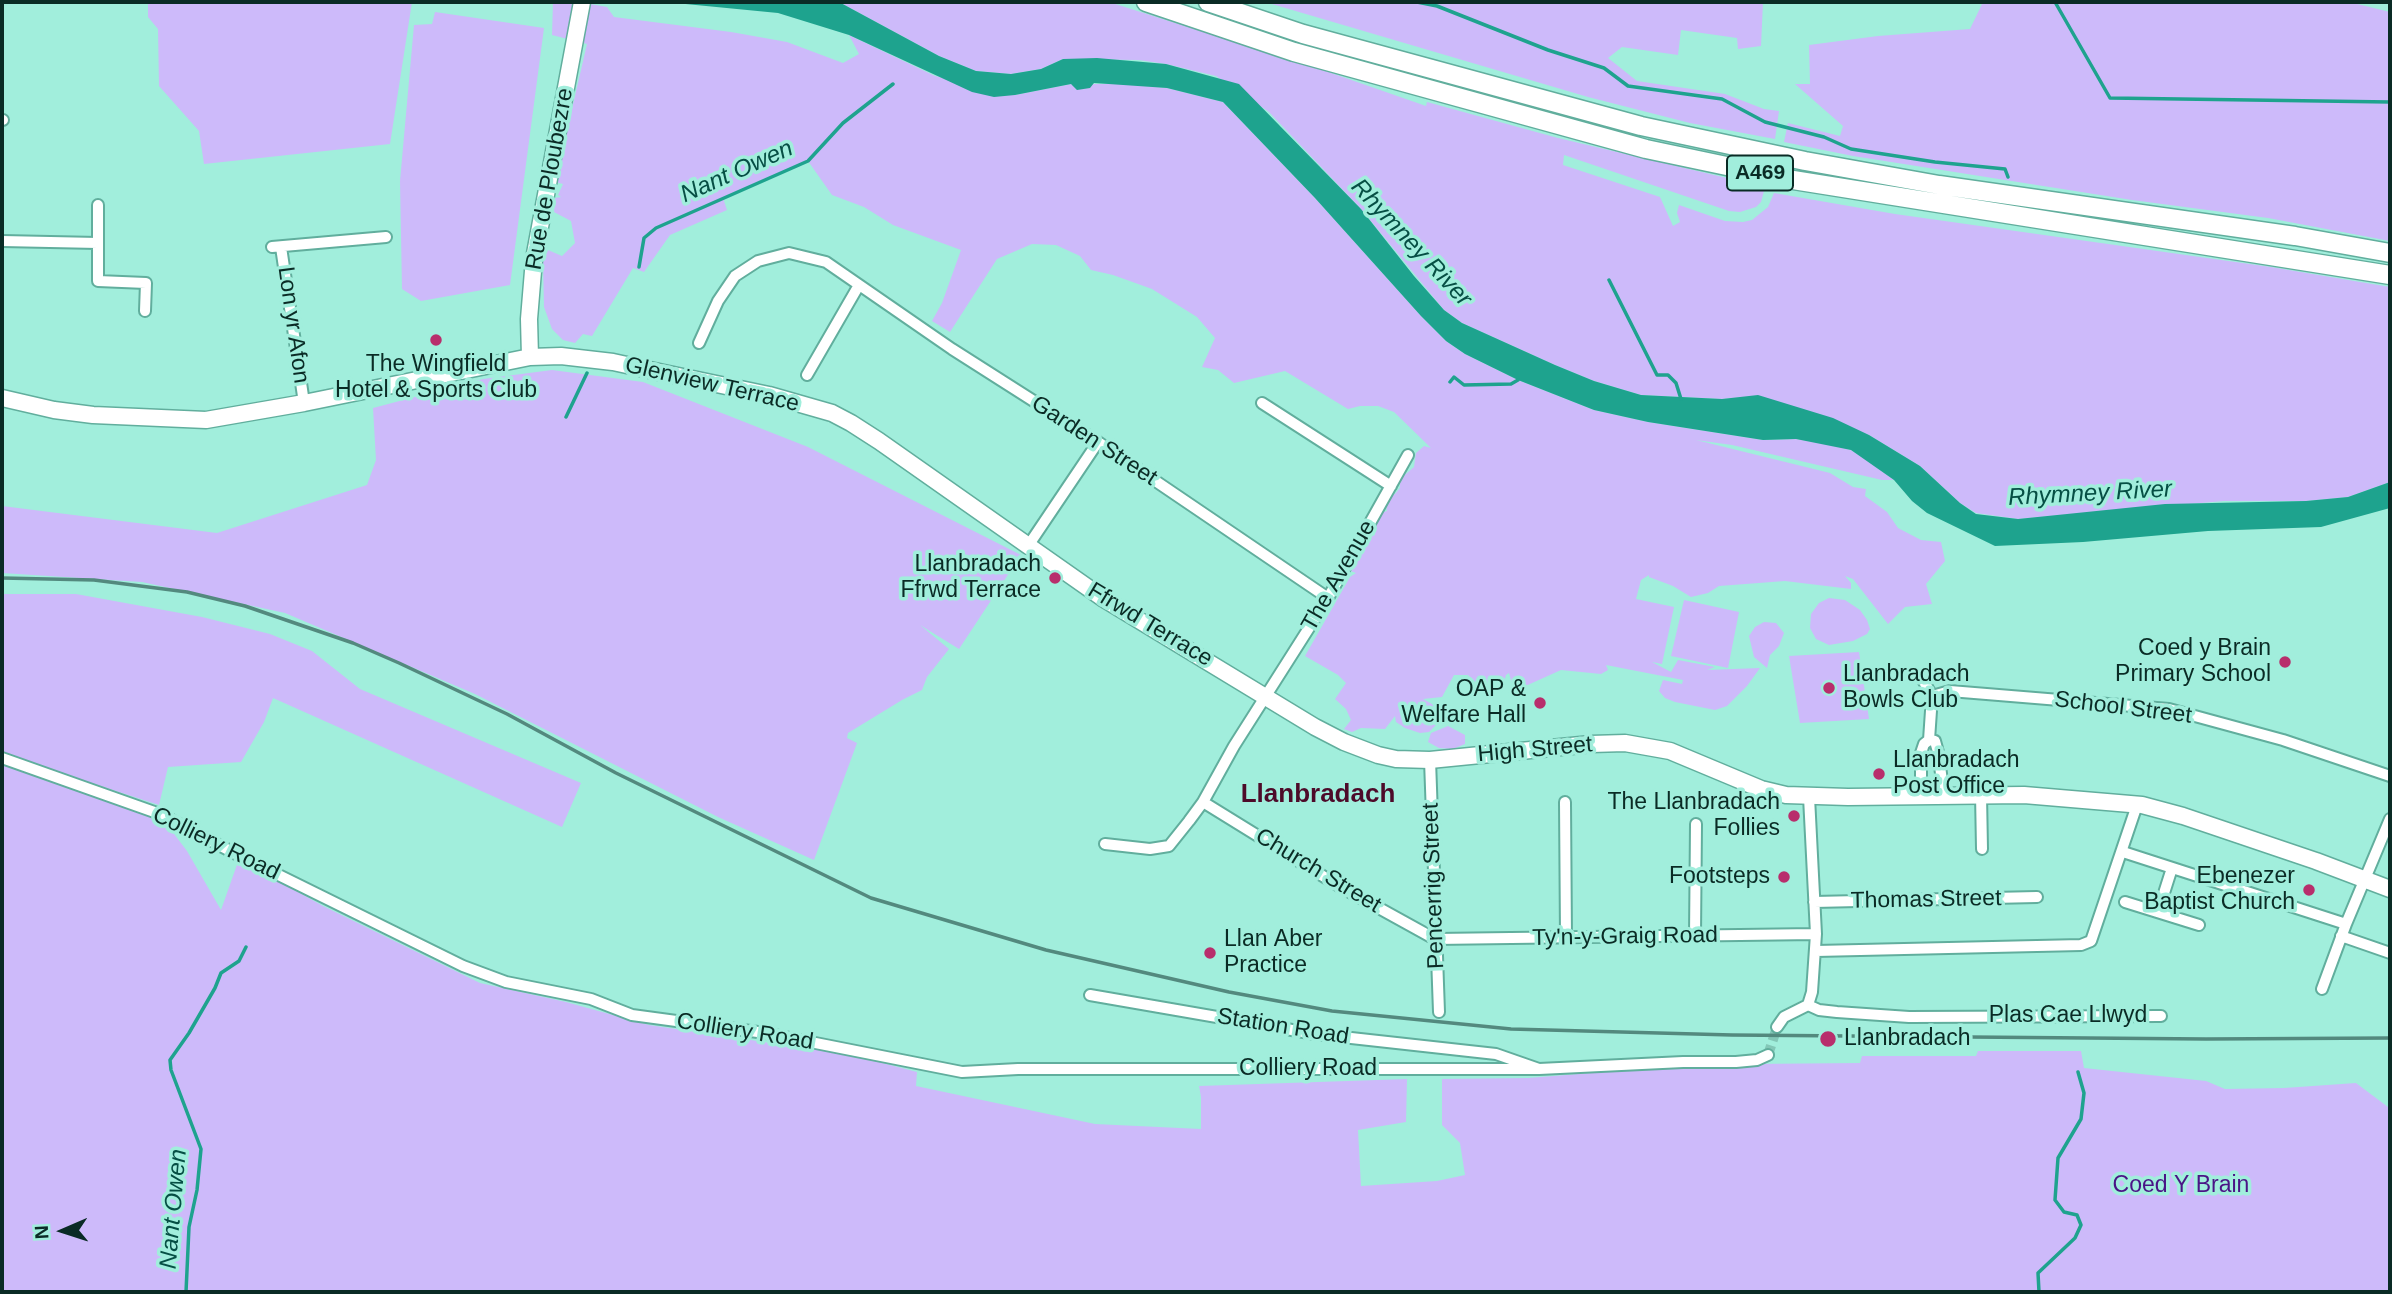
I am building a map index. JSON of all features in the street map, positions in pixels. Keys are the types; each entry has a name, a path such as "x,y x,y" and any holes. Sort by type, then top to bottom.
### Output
{"main road":[{"name":"A469","path":"1146,2 1294,52 1646,149 1793,180 2390,275"},
{"name":"A469","path":"1208,2 1303,34 1641,126 1939,185 2295,236 2390,253"}],"street":[{"name":"Rue de Ploubezre","path":"530,357 529,319 534,259 582,2"},
{"path":"98,205 98,281 146,283 145,312"},
{"name":"Lon yr Afon","path":"304,403 276,247 386,237"},
{"path":"2,241 98,243"},
{"name":"Garden Street","path":"699,343 718,302 735,276 758,261 789,253 826,262 952,349 1098,442 1328,598"},
{"path":"807,375 859,285"},
{"name":"Glenview Terrace","path":"2,398 67,412 150,419 206,420 530,357 561,356 613,362 769,395 832,414 879,441 1032,549"},
{"path":"1262,403 1391,486"},
{"path":"1032,549 1098,442"},
{"name":"The Avenue","path":"1105,844 1150,849 1168,846 1203,802 1234,746 1328,598 1408,455"},
{"name":"Ffrwd Terrace","path":"1032,549 1104,599 1268,696"},
{"path":"1920,796 1921,753 1924,744 1929,740 1932,696 1923,680"},
{"name":"School Street","path":"1932,696 1951,691 2169,709 2283,740 2390,776"},
{"name":"High Street","path":"1268,696 1315,727 1355,746 1395,760 1430,760 1625,743 1670,751 1761,789 1809,797 1981,794 2137,804 2160,808 2390,890"},
{"path":"1929,740 1935,741 1944,795"},
{"name":"Colliery Road","path":"2,758 160,814 463,966 506,982 591,999 632,1015 765,1033 962,1072 1018,1069 1539,1069"},
{"name":"Pencerrig Street","path":"1430,760 1439,1012"},
{"path":"1981,794 1982,849"},
{"path":"1777,1027 1784,1017 1808,1005 1812,992 1816,934 1809,797"},
{"name":"Church Street","path":"1203,802 1339,886 1435,939"},
{"path":"1565,802 1566,937"},
{"path":"1816,951 2081,945 2091,942 2137,804"},
{"path":"2322,989 2390,819"},
{"path":"1695,936 1696,824"},
{"path":"2123,852 2346,924"},
{"path":"2158,912 2172,868"},
{"name":"Thomas Street","path":"1814,902 2037,897"},
{"path":"2125,902 2199,925"},
{"name":"Ty'n-y-Graig Road","path":"1435,939 1816,934"},
{"path":"2341,936 2390,953"},
{"name":"Station Road","path":"1090,995 1327,1035 1496,1054 1539,1069 1735,1062 1757,1060 1768,1055"},
{"name":"Plas Cae Llwyd","path":"1808,1005 1819,1010 1909,1017 2161,1016"}],"green space":[{"path":"148,2 412,2 390,144 204,164 199,131 159,86 158,29 148,17"},
{"path":"553,2 579,2 607,7 614,17 787,42 843,63 859,54 849,35 935,76 1015,95 1071,84 1123,84 1167,88 1223,102 1315,198 1421,316 1446,341 1465,354 1518,380 1594,410 1648,422 1763,440 1796,439 1827,444 1851,450 1868,461 1894,480 1882,480 1732,445 1696,440 1830,473 1853,487 1866,489 1865,496 1887,512 1898,528 1921,540 1941,542 1945,561 1926,584 1932,604 1905,607 1888,624 1853,579 1845,576 1851,583 1851,589 1785,581 1719,586 1708,593 1691,597 1649,575 1641,580 1636,599 1674,607 1662,664 1652,662 1671,672 1678,660 1715,667 1707,670 1760,668 1727,706 1715,710 1675,702 1665,698 1659,691 1663,680 1682,684 1683,680 1606,665 1608,670 1601,674 1561,670 1521,688 1512,684 1509,673 1502,690 1476,693 1468,675 1454,675 1442,697 1423,699 1436,710 1437,724 1429,732 1420,733 1405,728 1396,722 1395,716 1385,729 1361,728 1352,732 1344,729 1351,720 1346,709 1335,699 1346,683 1338,675 1305,656 1350,577 1356,573 1348,570 1361,540 1375,535 1372,522 1387,511 1385,500 1395,494 1400,488 1400,479 1414,467 1416,453 1424,446 1431,448 1394,412 1378,406 1348,409 1285,371 1234,383 1218,370 1202,367 1215,338 1197,317 1152,289 1091,270 1080,256 1056,245 1032,244 997,259 950,332 932,321 942,303 961,250 893,225 864,207 832,195 808,161 723,198 727,210 670,235 644,272 633,268 592,336 583,334 575,343 563,340 552,329 544,307 543,262 548,250 562,256 575,243 571,221 554,212 555,198 561,197 558,195 563,184 555,182 587,44 552,35"},
{"path":"839,2 1109,2 1314,67 1426,106 1427,102 1558,138 1765,187 1761,202 1756,207 1740,212 1729,211 1564,155 1563,165 1660,197 1673,226 1680,222 1677,213 1679,205 1725,221 1752,220 1768,207 1774,193 1895,214 2271,267 2390,287 2390,482 2348,497 2306,501 2224,501 2018,519 1976,513 1960,503 1920,466 1869,435 1758,396 1722,399 1641,395 1594,381 1462,323 1444,310 1361,209 1269,112 1216,76 1139,60 1063,59 1041,69 1011,74 976,71 939,56"},
{"path":"1265,2 1763,2 1761,46 1738,49 1737,38 1681,30 1678,55 1622,47 1608,58 1637,81 1725,94 1764,109 1779,111 1775,139 1690,123 1588,97"},
{"path":"1983,2 2349,2 2390,12 2390,241 2268,218 2132,200 1853,156 1784,142 1788,123 1840,136 1843,126 1795,84 1810,84 1809,45 1878,36 1970,29"},
{"path":"435,12 544,28 510,285 421,301 402,289 400,181 414,25 432,24"},
{"path":"552,370 643,382 808,447 1021,555 959,649 920,625 949,649 927,677 922,690 848,733 847,738 857,743 814,860 718,817 475,694 285,613 142,582 2,573 2,506 217,533 367,485 376,460 373,408 483,379"},
{"path":"2,594 76,594 202,617 270,634 312,651 360,689 581,783 562,827 273,698 264,722 241,762 168,767 159,805 2,754"},
{"path":"1829,598 1845,600 1860,610 1870,629 1867,634 1853,641 1829,645 1816,639 1810,628 1811,614 1819,603"},
{"path":"1684,600 1739,612 1728,668 1671,656"},
{"path":"1764,622 1776,623 1784,633 1779,646 1770,655 1767,668 1754,657 1749,636 1755,627"},
{"name":"Llanbradach Bowls Club","path":"1859,652 1869,719 1800,723 1789,656"},
{"path":"1448,726 1465,735 1465,744 1453,749 1439,748 1428,742 1431,733"},
{"name":"Coed Y Brain","path":"2,765 165,822 187,851 221,910 239,859 323,906 480,983 566,1002 649,1025 852,1055 917,1072 916,1086 1095,1124 1201,1129 1199,1086 1407,1079 1406,1122 1358,1130 1361,1186 1437,1181 1465,1175 1460,1143 1442,1125 1442,1079 1528,1078 1750,1064 1860,1063 1862,1056 1976,1056 1978,1051 2081,1051 2084,1068 2206,1081 2225,1089 2356,1083 2390,1106 2390,1292 2,1292"}],"shaded area":[{"path":"665,2 839,2 939,56 976,71 1011,74 1041,69 1063,59 1097,58 1166,64 1239,84 1361,209 1444,310 1462,323 1594,381 1641,395 1722,399 1758,395 1833,418 1869,435 1920,466 1976,514 2018,519 2165,504 2306,501 2348,497 2390,482 2390,508 2321,527 2208,531 2083,542 1995,546 1927,513 1912,501 1894,480 1851,450 1796,439 1763,440 1648,422 1594,410 1518,380 1465,354 1446,341 1421,316 1315,198 1223,102 1167,88 1094,83 1090,88 1077,90 1071,84 994,97 972,92 849,35 778,13"}],"waterway":[{"path":"1417,2 1437,6 1548,50 1604,68 1628,86 1722,99 1765,122 1824,137 1851,149 2005,169 2008,177"},
{"path":"2055,2 2110,98 2390,102"},
{"name":"Nant Owen","path":"639,267 644,238 656,228 808,161 843,123 893,84"},
{"path":"1609,280 1657,375 1668,375 1676,383 1681,399"},
{"name":"Nant Owen","path":"566,417 587,373"},
{"path":"1450,382 1454,377 1464,385 1511,384 1518,380"},
{"name":"Nant Owen","path":"186,1292 189,1227 197,1190 201,1149 171,1070 170,1060 189,1033 221,973 239,961 246,947"},
{"path":"2039,1292 2038,1273 2075,1238 2081,1225 2077,1215 2064,1212 2055,1200 2058,1158 2081,1119 2084,1093 2078,1072"}],"tunnel":[{"path":"1768,1055 1777,1027"}],"railway":[{"path":"2,578 94,580 187,592 245,606 353,643 399,663 507,714 616,773 871,898 1046,950 1229,992 1332,1011 1511,1029 1732,1035 2390,1038"}],"place":[{"name":"The Wingfield Hotel & Sports Club","path":"436,340"},
{"name":"Llanbradach Ffrwd Terrace","path":"1055,578"},
{"name":"Coed y Brain Primary School","path":"2285,662"},
{"name":"Llanbradach Bowls Club","path":"1829,688"},
{"name":"OAP & Welfare Hall","path":"1540,703"},
{"name":"Llanbradach Post Office","path":"1879,774"},
{"name":"The Llanbradach Follies","path":"1794,816"},
{"name":"Footsteps","path":"1784,877"},
{"name":"Ebenezer Baptist Church","path":"2309,890"},
{"name":"Llan Aber Practice","path":"1210,953"},
{"name":"Llanbradach","path":"1828,1039"}],"district":[{"name":"Llanbradach","path":"1318,795"}],"water label":[{"name":"Rhymney River","path":"1411,243"},
{"name":"Rhymney River","path":"2090,494"}]}
